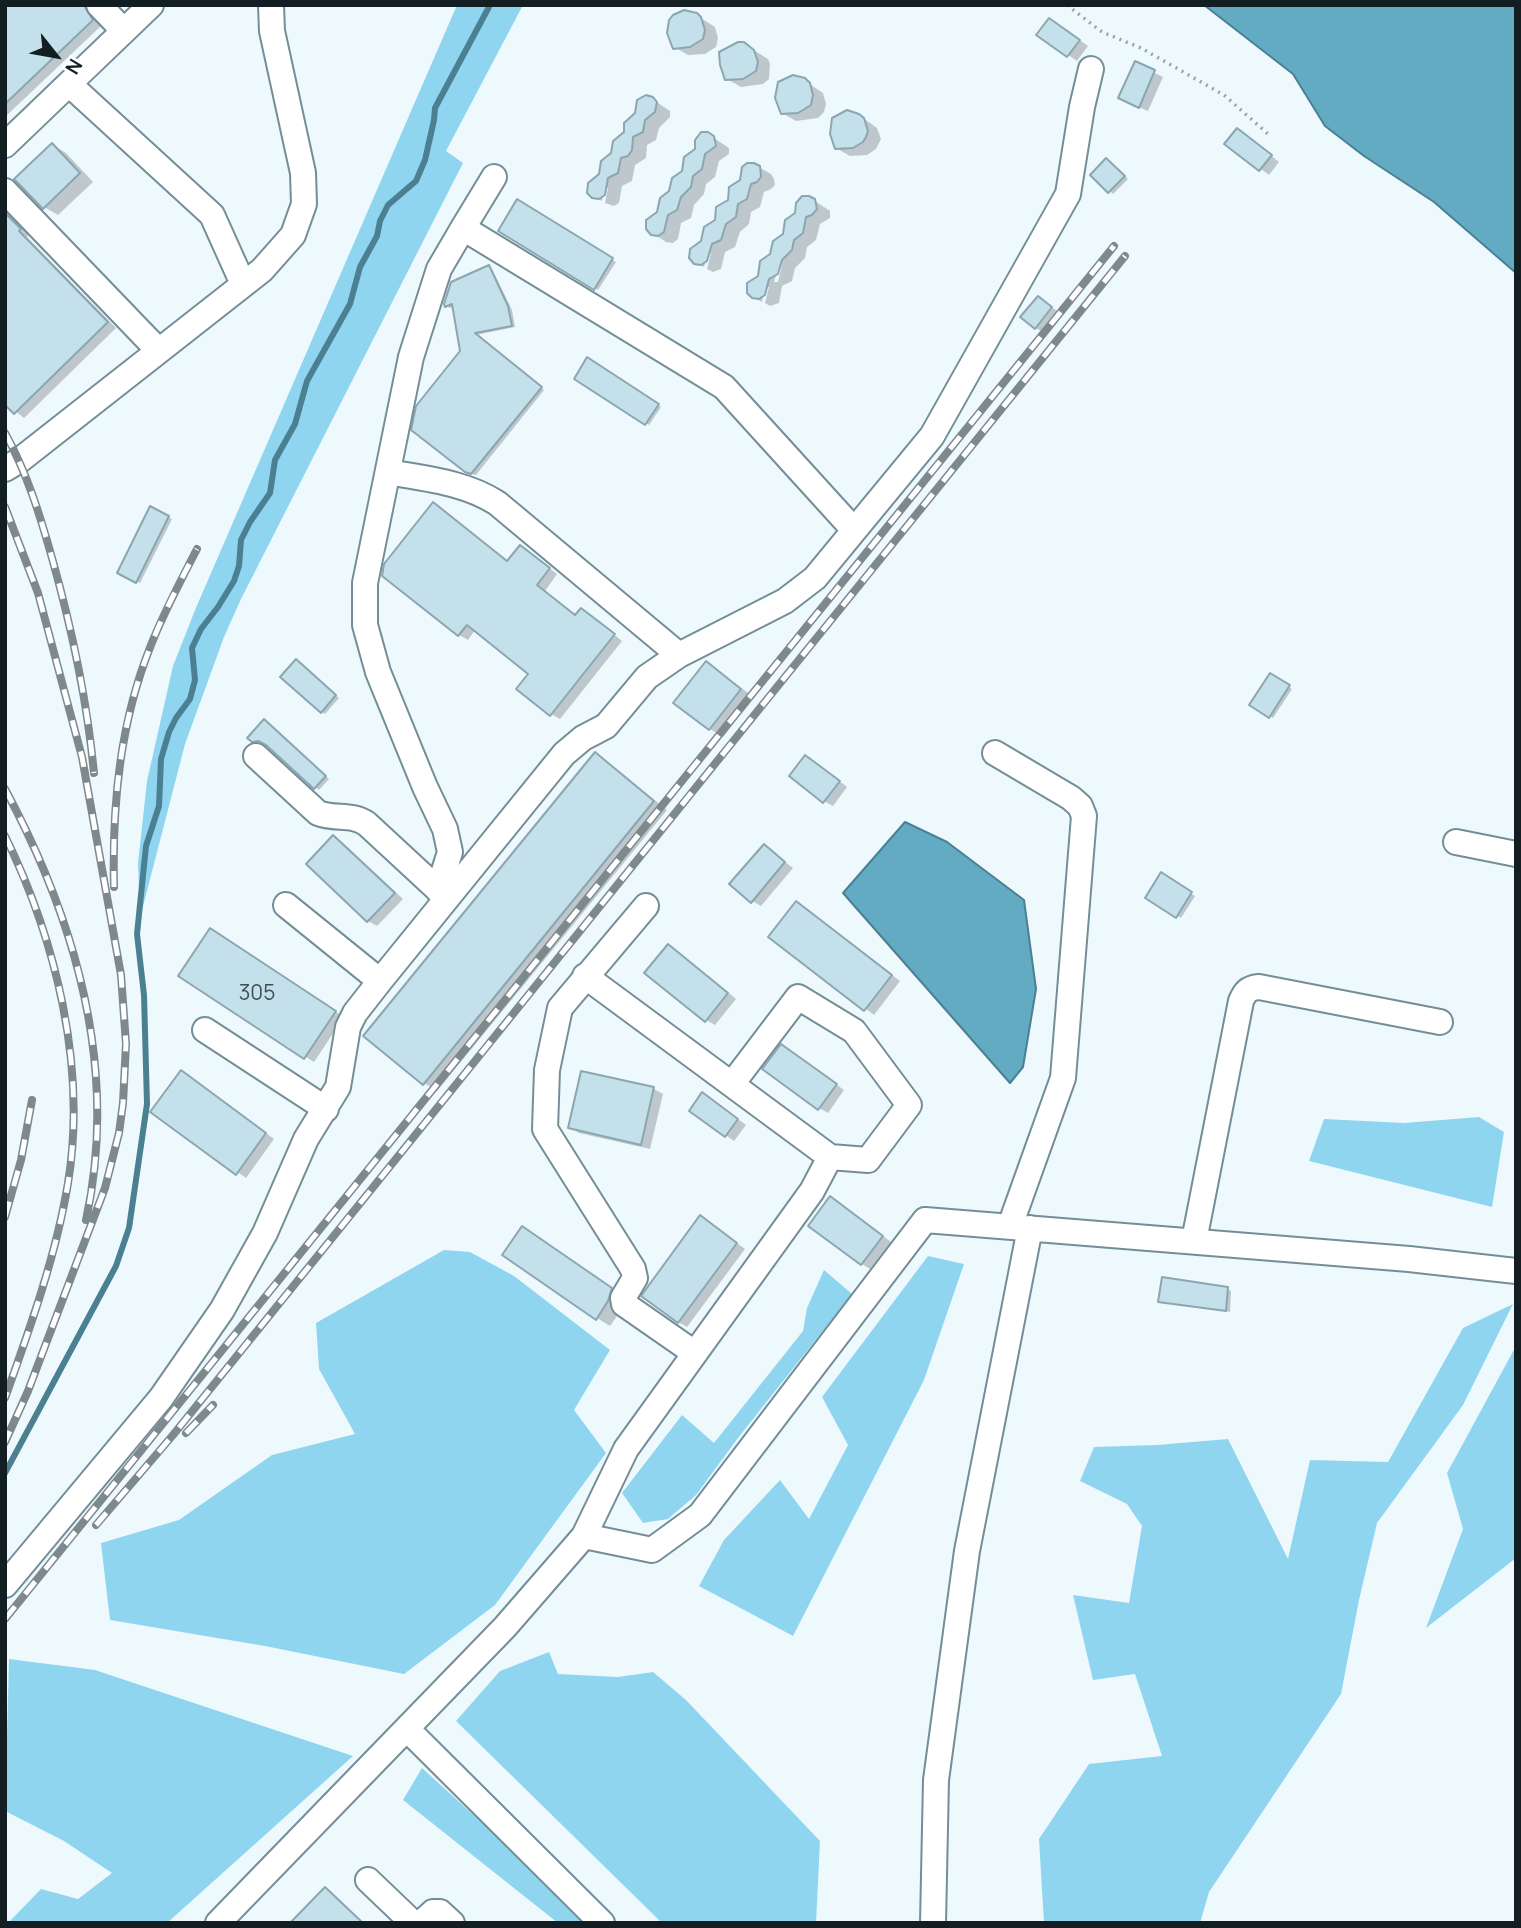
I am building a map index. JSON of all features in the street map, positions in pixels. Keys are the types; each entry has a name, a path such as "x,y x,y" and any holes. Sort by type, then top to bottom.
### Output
{"street":[{"path":"99,5 124,31"},
{"path":"5,145 151,5"},
{"path":"5,468 20,460 262,270 293,235 304,204 303,173 272,32 271,5"},
{"path":"5,1585 161,1398 210,1329 265,1233 306,1139 338,1087 348,1027 355,1013 442,894 564,754 583,738 606,726 647,677 679,655 785,601 814,578 932,436 1068,194 1091,69"},
{"path":"69,84 212,215 243,284"},
{"path":"442,894 450,852 445,829 425,788 378,672 365,625 365,583 415,344 439,269 494,177"},
{"path":"5,191 158,350"},
{"path":"463,228 724,387 854,530"},
{"path":"388,472 461,485 479,491 497,503 679,655"},
{"path":"933,1923 936,1780 965,1564 1020,1227 1063,1078 1084,816 1080,806 1071,798 995,753"},
{"path":"256,756 318,813 360,819 442,894"},
{"path":"1456,842 1516,854"},
{"path":"286,905 380,981"},
{"path":"646,906 561,1008 547,1070 545,1129 633,1269 635,1278 623,1298 624,1304 694,1352"},
{"path":"585,976 830,1157 868,1160 909,1105 854,1031 798,997 732,1084"},
{"path":"1194,1241 1241,1001 1251,987 1440,1022"},
{"path":"205,1030 326,1109"},
{"path":"218,1923 505,1627 584,1536 626,1449 812,1191 830,1157"},
{"path":"584,1536 652,1550 700,1515 925,1220 1409,1259 1516,1271"},
{"path":"407,1729 602,1923"},
{"path":"368,1880 413,1923"},
{"path":"421,1923 433,1912 440,1912 452,1923"}],"path":[{"path":"1067,5 1102,32 1141,48 1224,95 1268,134"}],"shaded area":[{"path":"457,5 523,5 446,151 463,163 224,637 185,744 140,918 138,863 147,781 173,666"},
{"path":"1204,5 1516,5 1516,273 1434,202 1364,156 1325,126 1293,74"},
{"path":"905,822 947,842 1024,900 1036,989 1023,1067 1010,1083 843,893"},
{"path":"1479,1117 1504,1132 1492,1207 1309,1161 1324,1119 1404,1123"},
{"path":"444,1250 470,1252 514,1276 610,1350 574,1410 606,1453 495,1605 404,1674 265,1646 110,1620 101,1543 179,1520 272,1455 355,1434 319,1369 316,1323"},
{"path":"928,1256 964,1264 924,1380 793,1636 699,1586 724,1540 780,1480 809,1519 848,1445 822,1397"},
{"path":"824,1270 852,1294 696,1495 668,1519 643,1523 622,1493 682,1415 714,1443 803,1331 807,1308"},
{"path":"1513,1304 1463,1405 1377,1523 1341,1694 1209,1892 1200,1923 1044,1923 1039,1839 1089,1764 1162,1756 1135,1674 1093,1680 1073,1595 1129,1603 1142,1526 1127,1504 1080,1481 1094,1447 1228,1439 1288,1559 1310,1460 1388,1462 1463,1328"},
{"path":"1516,1346 1516,1558 1426,1628 1463,1529 1447,1473"},
{"path":"549,1652 558,1674 618,1677 653,1672 686,1700 820,1841 816,1923 662,1923 456,1721 500,1671"},
{"path":"9,1659 95,1670 353,1756 167,1923 8,1923 41,1889 78,1899 112,1873 64,1841 5,1811"},
{"path":"422,1768 592,1923 558,1923 403,1800"}],"building":[{"path":"5,5 84,5 93,20 5,104"},
{"path":"684,10 697,13 701,17 705,30 703,39 690,47 673,49 667,33 669,20"},
{"path":"1049,18 1080,40 1067,57 1036,35"},
{"path":"738,42 744,42 754,50 758,62 756,71 743,79 725,80 719,52"},
{"path":"1135,61 1155,70 1139,108 1118,98"},
{"path":"793,75 805,78 810,83 813,95 811,105 798,113 781,114 775,98 778,82"},
{"path":"646,95 657,102 655,112 645,120 643,132 633,137 632,150 628,156 621,158 618,173 608,178 605,195 599,199 592,198 587,193 588,183 599,174 601,161 611,153 613,141 624,132 624,123 635,113 637,100"},
{"path":"847,110 864,118 868,131 863,142 853,148 835,149 830,134 832,118"},
{"path":"1237,128 1272,155 1259,171 1224,144"},
{"path":"701,132 714,136 716,146 705,154 702,169 693,176 691,187 681,197 677,210 668,215 664,232 658,236 651,235 646,229 646,220 657,212 660,198 669,191 672,178 682,171 684,157 695,149 695,140"},
{"path":"52,143 80,173 43,209 14,179"},
{"path":"1106,158 1125,176 1108,193 1090,175"},
{"path":"747,163 760,166 761,177 751,184 747,199 738,204 736,217 726,224 721,240 712,244 707,261 701,265 694,264 689,258 690,249 701,241 704,227 715,220 716,207 728,200 729,187 740,180 742,167"},
{"path":"802,196 815,199 817,209 806,217 803,233 794,240 792,250 782,260 778,274 769,279 765,295 759,299 752,298 747,293 747,283 758,276 760,261 770,254 773,241 783,234 785,220 795,213 796,203"},
{"path":"517,199 613,258 594,290 498,231"},
{"path":"5,213 21,229 19,231 108,322 14,414 5,405"},
{"path":"489,265 508,306 512,326 475,333 542,387 471,474 411,430 416,406 460,351 452,304 445,307 444,304 451,282"},
{"path":"1038,296 1052,307 1035,329 1020,317"},
{"path":"587,357 659,404 645,425 574,379"},
{"path":"433,502 507,561 520,545 550,568 537,585 575,615 581,608 615,634 550,716 516,689 528,674 467,625 458,636 382,576 384,564"},
{"path":"150,506 169,516 136,583 117,573"},
{"path":"296,659 336,695 321,713 280,677"},
{"path":"706,661 741,689 709,730 673,703"},
{"path":"1270,673 1290,685 1269,718 1249,705"},
{"path":"264,719 326,776 314,789 266,745 247,738"},
{"path":"595,752 654,801 423,1085 363,1036"},
{"path":"805,755 840,781 823,803 789,776"},
{"path":"333,835 395,893 367,922 306,864"},
{"path":"764,844 785,862 751,903 729,884"},
{"path":"1161,872 1192,892 1176,918 1145,898"},
{"path":"796,901 892,975 864,1011 768,937"},
{"path":"210,928 336,1011 304,1059 178,976"},
{"path":"668,944 728,993 705,1022 644,973"},
{"path":"781,1044 837,1084 818,1110 762,1069"},
{"path":"181,1070 266,1133 236,1175 150,1112"},
{"path":"581,1071 654,1087 641,1145 568,1128"},
{"path":"702,1092 738,1119 725,1137 689,1111"},
{"path":"830,1196 883,1236 861,1265 808,1226"},
{"path":"700,1215 737,1243 678,1323 641,1296"},
{"path":"522,1226 612,1288 608,1301 596,1320 502,1255"},
{"path":"1162,1277 1228,1287 1226,1311 1158,1302"},
{"path":"325,1887 363,1923 290,1923"}],"waterway":[{"path":"5,1473 116,1266 129,1228 147,1104 144,995 137,934 146,846 159,806 161,759 169,732 190,699 195,680 192,648 201,629 234,581 239,566 241,540 270,493 275,460 295,424 307,381 350,304 360,267 377,236 380,221 388,205 416,181 425,160 435,108 490,5"}],"railway":[{"path":"5,1619 1114,246"},
{"path":"96,1525 173,1435 1125,256"},
{"path":"5,433 32,494 59,585 83,692 94,773"},
{"path":"5,507 38,593 82,757 121,975 126,1044 119,1133 105,1188 28,1391 5,1442"},
{"path":"114,887 117,794 132,704 156,633 197,549"},
{"path":"5,789 52,891 71,944 84,997 94,1052 97,1108 95,1164 86,1220"},
{"path":"5,836 39,918 52,961 63,1005 73,1094 73,1139 57,1238 5,1398"},
{"path":"5,1217 21,1160 32,1100"},
{"path":"186,1433 213,1405"}]}
